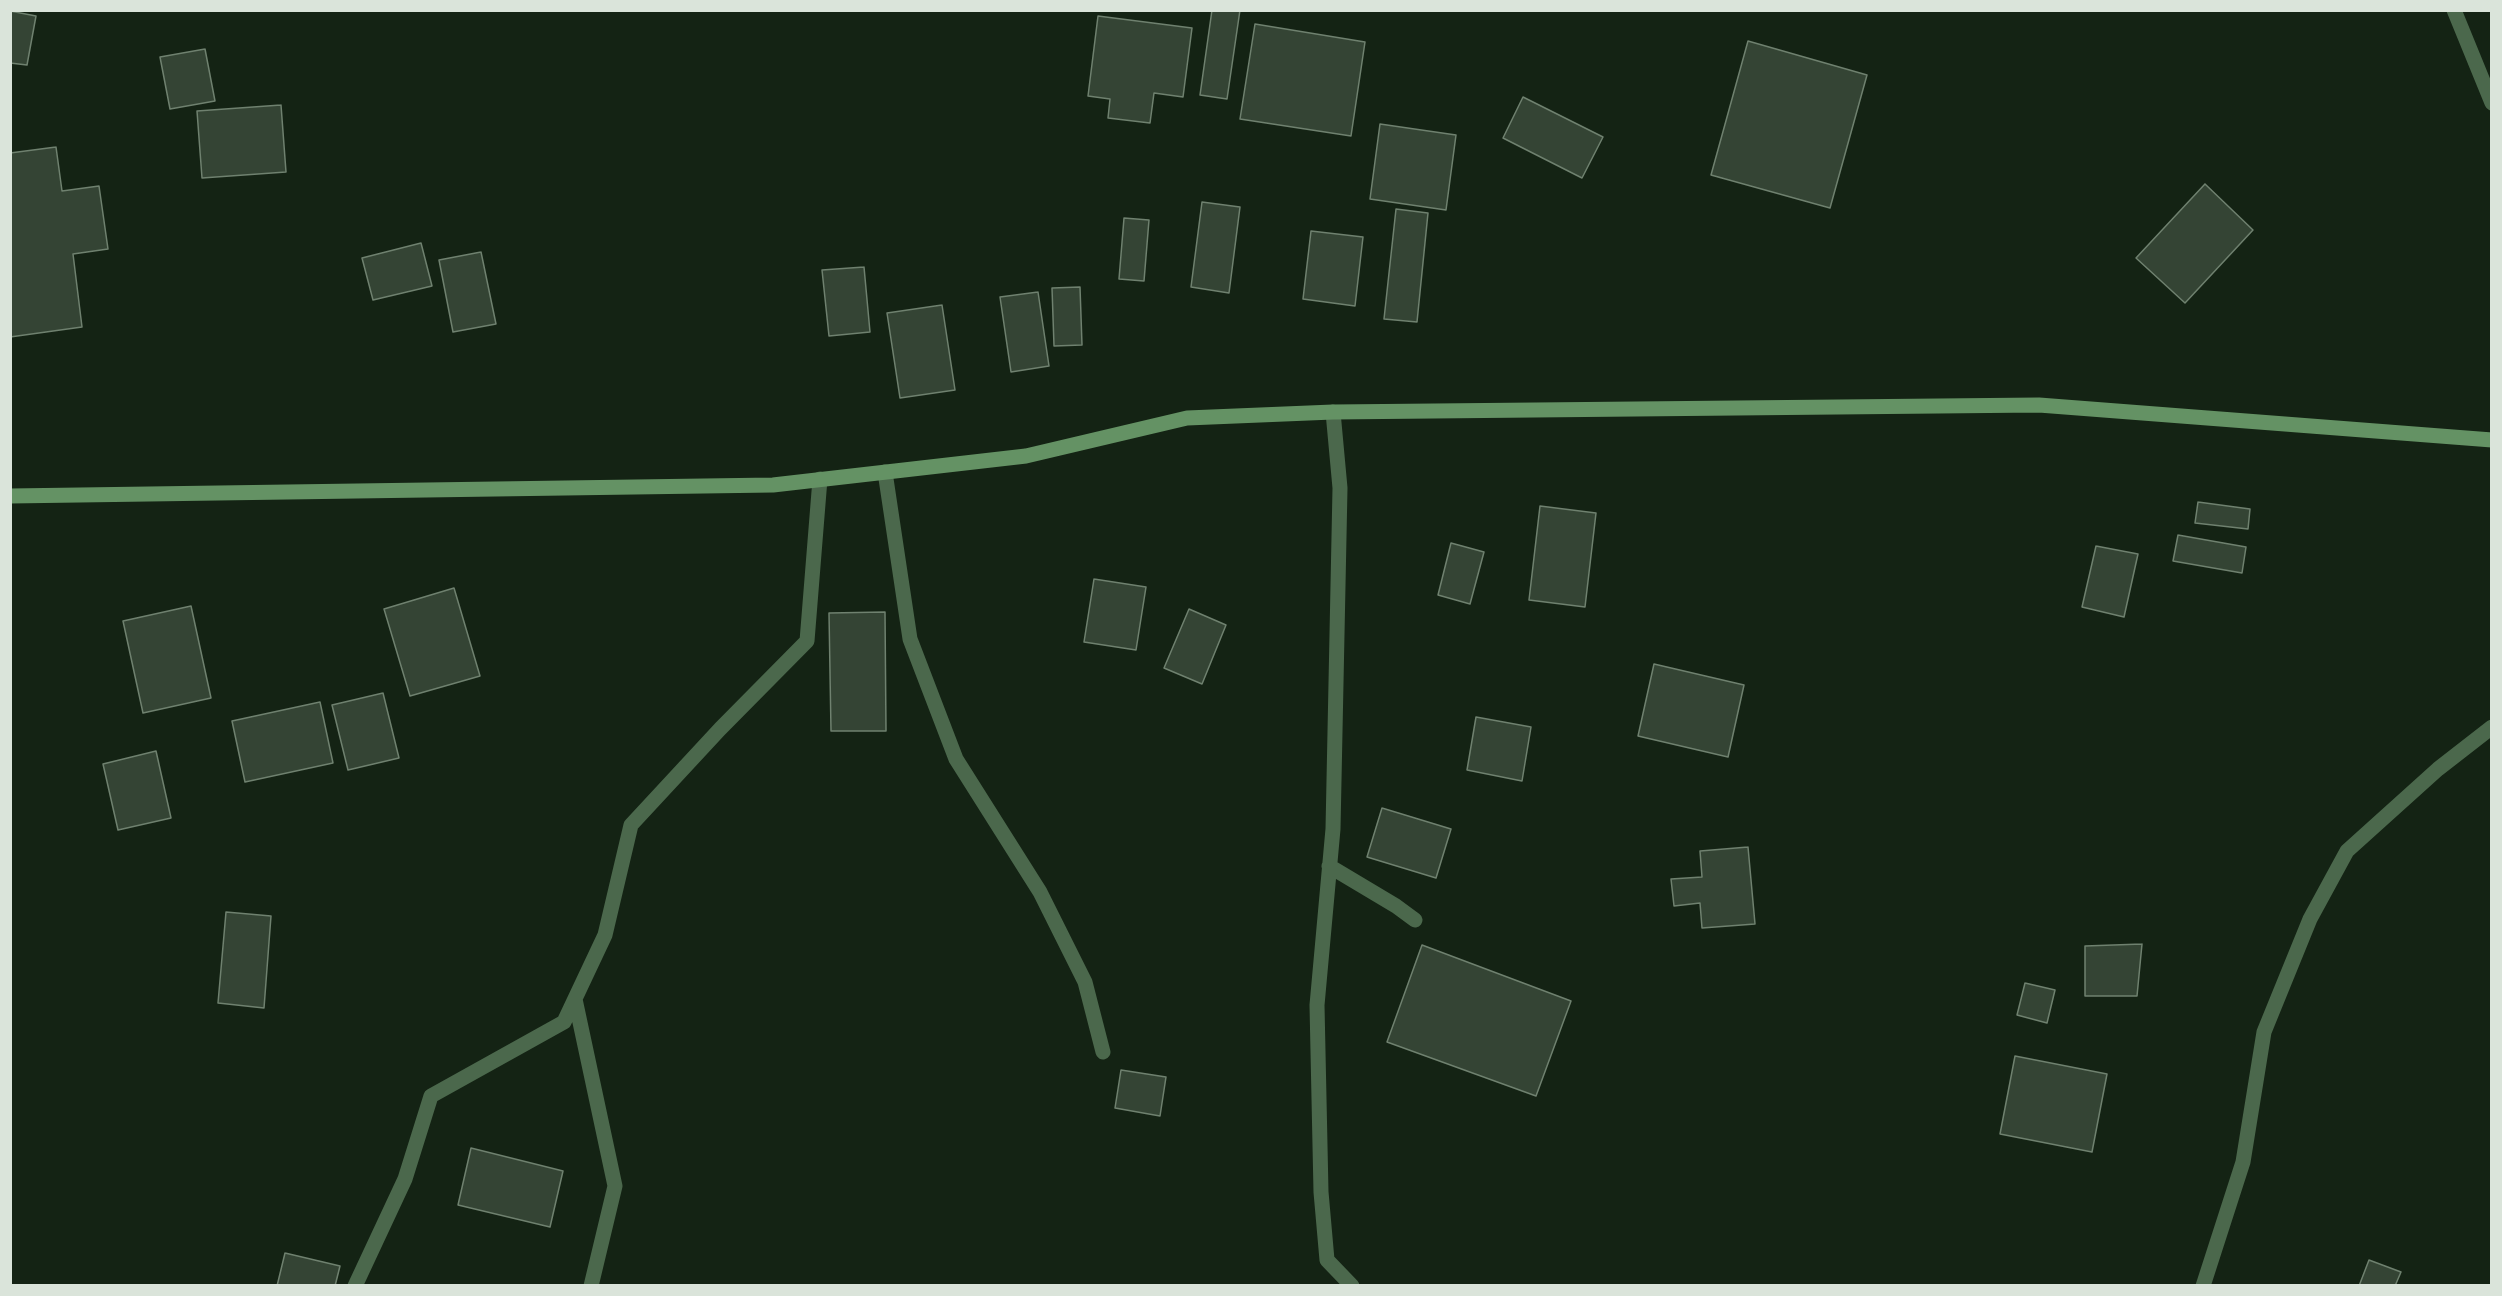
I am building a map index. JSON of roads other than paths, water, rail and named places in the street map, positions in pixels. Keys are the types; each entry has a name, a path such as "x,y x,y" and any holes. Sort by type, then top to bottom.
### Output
{"street":[{"path":"2454,10 2492,103"},
{"path":"10,495 773,485 1026,456 1187,418 1333,412 2038,405 2492,440"},
{"path":"1333,412 1340,488 1333,829 1317,1005 1321,1192 1327,1260 1352,1286"},
{"path":"885,472 910,639 956,759 1040,892 1085,982 1103,1052"},
{"path":"355,1286 405,1179 431,1096 564,1022 605,935 631,825 720,729 807,641 820,479"},
{"path":"2204,1286 2243,1162 2264,1032 2310,919 2347,851 2438,769 2492,726"},
{"path":"1329,866 1415,920"},
{"path":"575,999 615,1186 591,1286"}]}
